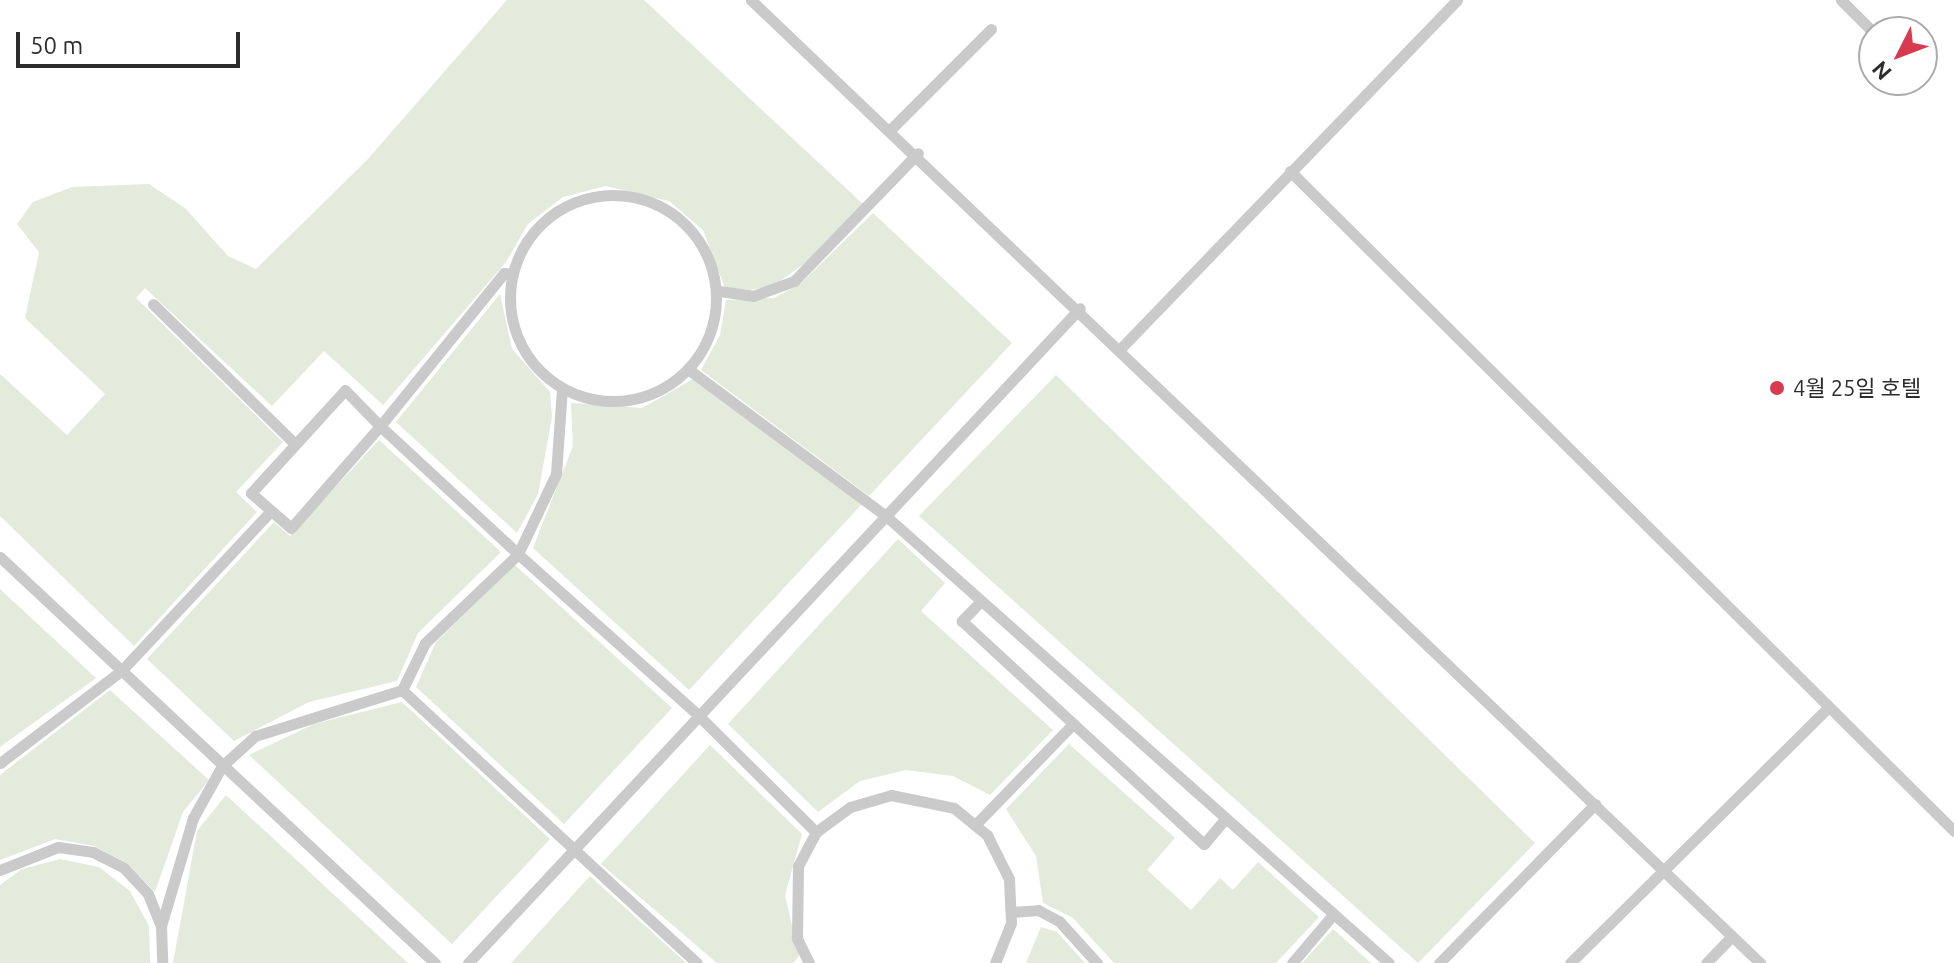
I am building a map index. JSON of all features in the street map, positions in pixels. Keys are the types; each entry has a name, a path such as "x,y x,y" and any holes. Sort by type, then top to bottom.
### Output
{"lane":[{"path":"751,0 892,128 1760,963"},
{"path":"1121,348 1457,0"},
{"path":"1841,0 1858,17"},
{"path":"892,128 991,29"},
{"path":"719,291 753,296 794,281 918,153"},
{"path":"1290,171 1954,831"},
{"path":"618,194 654,202 694,232 719,291 713,330 688,369 636,401 596,401 562,389 520,344 510,310 512,274 532,232 559,209 618,194"},
{"path":"512,274 504,273 380,426 291,528 251,493 345,390 380,426 518,554 699,716 816,832"},
{"path":"153,304 295,444"},
{"path":"468,963 1080,308"},
{"path":"688,369 886,516 1331,917 1389,963"},
{"path":"162,963 161,926 193,818 222,766 255,736 402,690 425,643 518,554 556,474 562,389"},
{"path":"0,763 122,670 271,511"},
{"path":"0,557 435,963"},
{"path":"981,601 962,621 1204,844 1224,820"},
{"path":"402,690 697,963"},
{"path":"1570,963 1828,708"},
{"path":"975,825 1073,724"},
{"path":"809,963 797,938 792,892 816,832 850,807 891,795 954,808 975,825 1009,879 1011,912 995,963"},
{"path":"1439,963 1595,804"},
{"path":"0,870 58,847 93,852 124,868 148,894 161,926"},
{"path":"1011,912 1038,910 1059,921 1097,963"},
{"path":"1292,963 1331,917"},
{"path":"1706,963 1732,936"}],"shaded area":[{"path":"507,0 644,0 863,204 808,261 773,286 750,290 725,288 703,230 669,201 606,186 563,197 528,224 506,262 383,405 324,351 272,406 145,288 136,298 283,442 236,492 257,512 134,646 0,516 0,374 67,435 105,394 25,318 39,252 17,224 33,202 72,187 149,184 186,209 228,256 256,269 367,160"},
{"path":"873,213 1012,343 869,496 701,370 720,335 726,300 774,298 800,284"},
{"path":"500,294 512,349 550,392 552,417 538,494 517,533 396,422"},
{"path":"1056,375 1535,843 1418,963 919,516"},
{"path":"693,379 862,504 689,690 533,548 573,446 571,403 642,408"},
{"path":"379,440 501,552 418,633 397,681 309,702 234,741 147,659 274,522 290,536"},
{"path":"898,539 945,583 921,611 1053,730 990,795 953,776 906,770 860,781 818,812 728,724"},
{"path":"515,565 672,708 564,824 416,687 436,642"},
{"path":"0,589 96,678 0,747"},
{"path":"110,690 209,780 183,812 155,892 127,863 94,846 55,839 0,860 0,775"},
{"path":"402,702 550,839 452,944 249,755 314,724"},
{"path":"1069,744 1175,838 1147,870 1191,910 1220,878 1233,890 1258,862 1319,917 1276,963 1114,963 1073,918 1043,903 1036,856 1006,809"},
{"path":"710,745 802,834 785,895 799,956 793,963 717,963 601,864"},
{"path":"226,795 408,963 173,963 197,831"},
{"path":"60,859 99,867 130,891 149,926 150,963 0,963 0,885 22,869"},
{"path":"590,876 686,963 511,963"},
{"path":"1041,927 1057,932 1085,963 1026,963"},
{"path":"1333,929 1371,963 1302,963"}],"place":[{"name":"4월 25일 호텔","path":"1777,388"}]}
